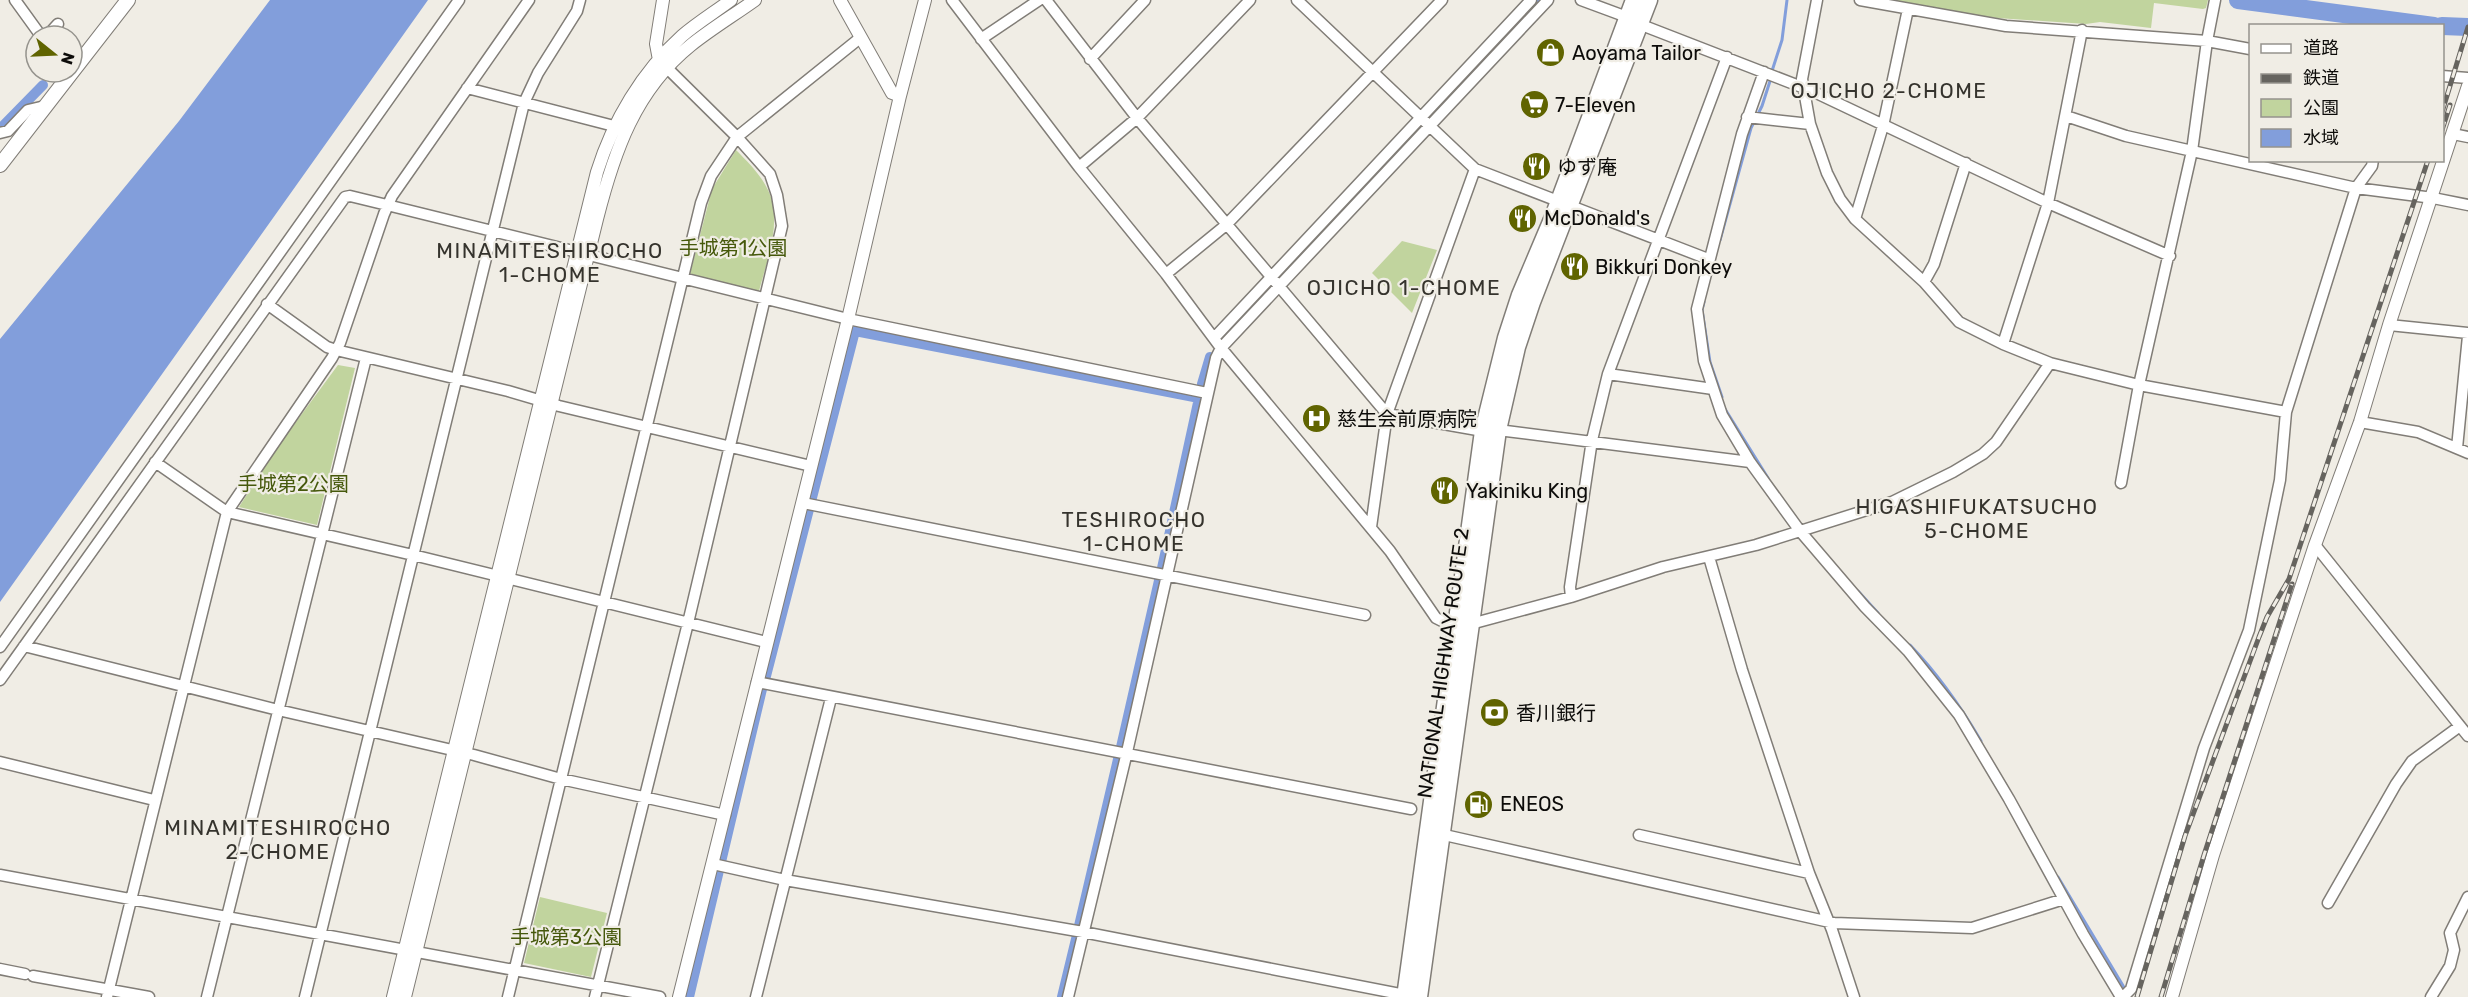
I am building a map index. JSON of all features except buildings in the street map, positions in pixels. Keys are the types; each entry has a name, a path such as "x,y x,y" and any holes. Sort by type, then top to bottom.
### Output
{"highway":[{"name":"NATIONAL HIGHWAY ROUTE 2","path":"1633,21 1634,0"},
{"name":"NATIONAL HIGHWAY ROUTE 2","path":"1410,996 1506,338 1520,294 1564,203 1633,21 1648,0"},
{"name":"NATIONAL HIGHWAY ROUTE 2","path":"1410,996 1440,834 1463,626"}],"main road":[{"path":"84,57 128,0"},
{"path":"0,165 62,84"}],"street":[{"path":"15,0 32,24"},
{"path":"0,647 459,0"},
{"path":"108,993 227,512 336,350 387,205 529,0"},
{"path":"305,997 524,103 538,73 577,11 580,0"},
{"path":"595,997 688,622 782,226 782,213 770,174 737,137 663,64 656,44 663,0"},
{"path":"583,254 597,172 614,126 683,36 731,0"},
{"path":"405,997 411,951 546,402 583,254 617,148 663,64 755,0"},
{"path":"840,0 892,93 900,96"},
{"path":"679,997 766,642 803,502 925,0"},
{"path":"952,0 1079,167 1215,337 1221,348 1390,551 1436,618 1463,626 1571,597 1663,567 1709,557 1800,531 1892,502 1953,472 1983,454 1996,442 2050,363"},
{"path":"981,39 1039,0"},
{"path":"1046,0 1137,118 1387,414 1491,430 1592,440 1750,462"},
{"path":"1090,59 1145,0"},
{"path":"1079,167 1137,118 1250,0"},
{"path":"1298,0 1475,169 1708,259"},
{"path":"1166,274 1226,225 1442,0"},
{"path":"1426,121 1531,0"},
{"path":"1215,337 1273,281 1426,121 1548,0"},
{"path":"1581,0 1802,87 2048,204 2170,256"},
{"path":"1817,0 1802,87 1810,124 1827,173 1840,200 1855,219 1924,282 1959,322 2003,344 2050,363 2139,385 2286,412"},
{"path":"1860,0 2006,26 2207,41 2249,49"},
{"path":"2121,483 2139,385 2192,151 2207,41 2215,4"},
{"path":"1855,219 1883,126 1908,9"},
{"path":"2003,344 2048,204 2082,30"},
{"path":"508,997 704,194 711,176 737,137 860,38"},
{"path":"1571,597 1570,587 1592,440 1608,374 1727,57"},
{"path":"1764,72 1747,117 1708,259 1697,309 1704,361 1722,415 1750,462 1800,531 1865,607 1908,651 1959,715 2122,997 2131,989 2204,748 2249,630 2280,480 2286,412 2356,188 2373,162"},
{"path":"2444,76 2468,78"},
{"path":"2172,997 2213,855 2315,545 2360,422 2389,325 2433,198 2468,86"},
{"path":"467,88 614,126"},
{"path":"0,133 8,131 28,110 45,106"},
{"path":"1747,117 1810,124"},
{"path":"2066,117 2126,136 2356,188 2468,205"},
{"path":"2453,134 2468,136"},
{"path":"1924,282 1934,264 1965,163"},
{"path":"1371,527 1387,414 1475,169"},
{"path":"0,680 345,197 350,196 493,230 848,319 1207,393"},
{"path":"1068,997 1127,752 1207,393 1221,348 1273,281"},
{"path":"267,304 327,347 336,350 811,466"},
{"path":"2360,422 2418,432 2463,450 2468,334 2389,325"},
{"path":"207,997 366,358"},
{"path":"1608,374 1713,389"},
{"path":"155,462 227,512 413,555 766,642"},
{"path":"803,502 1365,615"},
{"path":"2315,545 2468,736"},
{"path":"1709,557 1742,670 1809,873 1854,997"},
{"path":"24,646 278,710 460,752 561,779 725,815"},
{"path":"757,682 831,698 1127,752 1411,809"},
{"path":"756,997 831,698"},
{"path":"2328,903 2396,784 2412,761 2460,726"},
{"path":"0,762 154,800"},
{"path":"1440,834 1828,922 1972,928 2064,899"},
{"path":"1639,835 1809,873"},
{"path":"713,864 785,880 1083,932 1410,996"},
{"path":"0,875 130,901 660,997"},
{"path":"2431,997 2450,966 2454,950 2450,933 2468,897"},
{"path":"393,997 411,951"},
{"path":"0,969 108,993 149,997"}],"green space":[{"path":"1893,0 2208,0 2206,8 2203,9 2154,3 2151,28 2100,22 2086,24 1997,18"},
{"name":"手城第1公園","path":"736,150 762,179 768,190 774,214 772,240 759,291 690,274 712,189"},
{"path":"1402,241 1437,250 1412,313 1372,273"},
{"name":"手城第2公園","path":"338,365 355,368 317,525 239,507 276,449"},
{"name":"手城第3公園","path":"540,897 607,913 591,977 524,963"}],"water":[{"path":"270,0 428,0 0,602 0,339 179,121"}],"waterway":[{"path":"1400,148 1540,0"},
{"path":"1772,71 1782,40 1787,0"},
{"path":"2238,0 2419,24"},
{"path":"2444,26 2468,27"},
{"path":"1720,240 1751,128 1762,106 1771,78"},
{"path":"0,129 43,85"},
{"path":"1225,337 1266,290"},
{"path":"1704,302 1702,310 1710,362 1722,397"},
{"path":"765,680 855,331 1199,398 1162,568"},
{"path":"1202,384 1210,357"},
{"path":"1725,409 1768,478"},
{"path":"1121,747 1160,576"},
{"path":"1858,591 1878,613"},
{"path":"1910,645 1948,691 1981,741"},
{"path":"689,997 762,689"},
{"path":"1079,926 1119,755"},
{"path":"2058,877 2125,989"},
{"path":"1062,997 1077,935"}],"railway":[{"path":"2444,105 2468,27"},
{"path":"2444,124 2450,105"},
{"path":"2137,997 2185,836 2267,617 2289,579 2427,162"},
{"path":"2161,997 2204,855 2292,584"}],"place":[{"name":"Aoyama Tailor","path":"1551,53"},
{"name":"7-Eleven","path":"1534,105"},
{"name":"ゆず庵","path":"1536,167"},
{"name":"McDonald's","path":"1523,218"},
{"name":"Bikkuri Donkey","path":"1574,267"},
{"name":"慈生会前原病院","path":"1316,419"},
{"name":"Yakiniku King","path":"1445,491"},
{"name":"香川銀行","path":"1495,713"},
{"name":"ENEOS","path":"1479,804"}],"district":[{"name":"OJICHO 2-CHOME","path":"1889,91"},
{"name":"MINAMITESHIROCHO 1-CHOME","path":"550,263"},
{"name":"OJICHO 1-CHOME","path":"1404,288"},
{"name":"HIGASHIFUKATSUCHO 5-CHOME","path":"1977,519"},
{"name":"TESHIROCHO 1-CHOME","path":"1134,532"},
{"name":"MINAMITESHIROCHO 2-CHOME","path":"278,840"}]}
